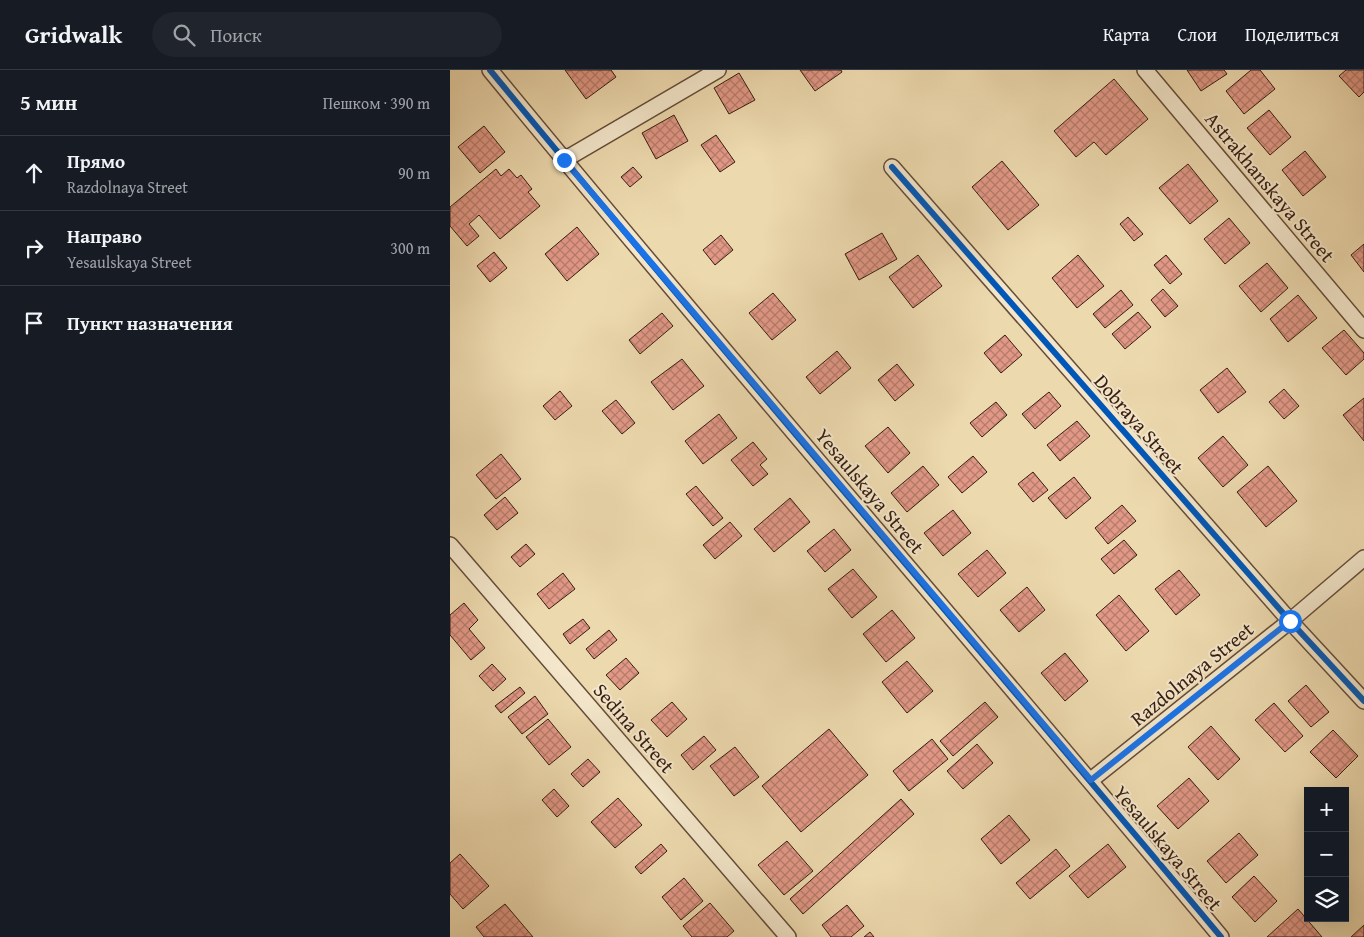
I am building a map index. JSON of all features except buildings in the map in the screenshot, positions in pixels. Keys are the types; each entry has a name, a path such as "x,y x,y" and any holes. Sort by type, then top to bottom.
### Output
{"street":[{"name":"Yesaulskaya Street","path":"490,70 564,160 1091,780 1221,937"},
{"path":"564,160 718,70"},
{"name":"Astrakhanskaya Street","path":"1144,70 1364,330"},
{"name":"Dobraya Street","path":"892,167 1290,621 1364,701"},
{"name":"Sedina Street","path":"450,545 788,937"},
{"name":"Razdolnaya Street","path":"1091,780 1290,621 1364,558"}],"cycle path":[{"path":"490,70 671,288 1221,937"},
{"path":"892,167 1290,621 1364,701"}],"route":[{"path":"564,160 1091,780 1290,621"}]}
